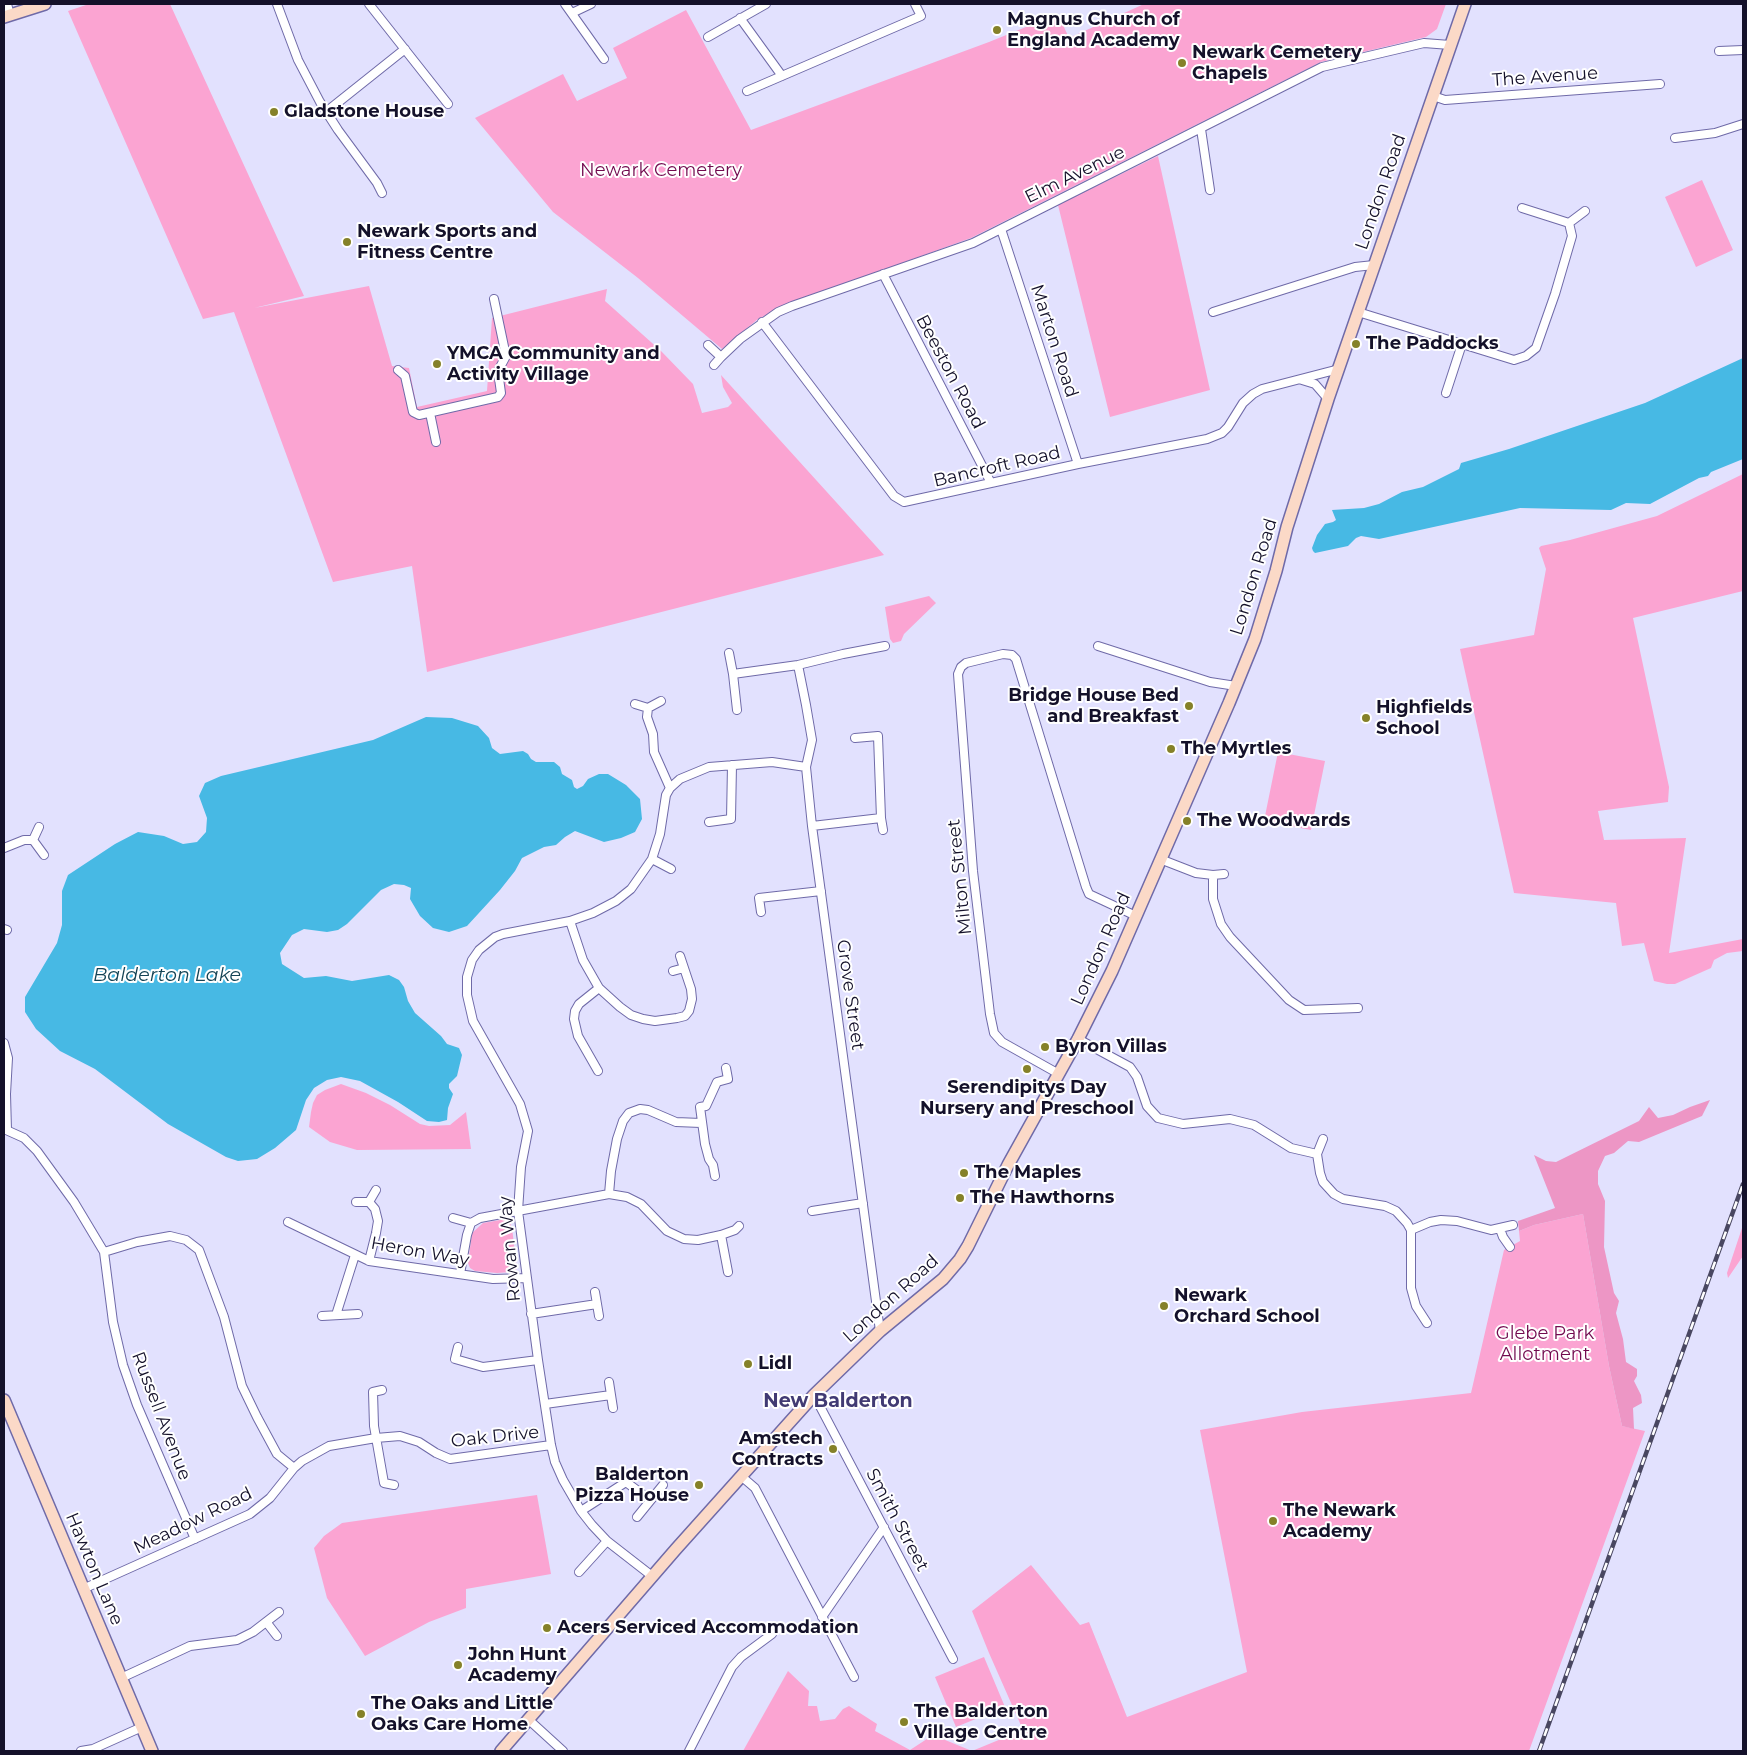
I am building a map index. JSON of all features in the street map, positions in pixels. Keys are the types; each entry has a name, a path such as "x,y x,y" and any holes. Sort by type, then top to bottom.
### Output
{"main road":[{"path":"7,12 45,4"},
{"name":"London Road","path":"501,1751 652,1576 814,1395 880,1331 943,1279 960,1260 1024,1135 1078,1040 1112,971 1255,639 1276,571 1287,527 1328,399 1465,4"},
{"name":"Hawton Lane","path":"4,1400 152,1751"}],"street":[{"path":"277,4 298,60 326,112 382,192"},
{"path":"368,4 448,104"},
{"path":"565,4 604,59"},
{"path":"572,13 590,4"},
{"path":"708,37 766,4"},
{"path":"747,90 921,16 915,4"},
{"path":"740,18 782,76"},
{"name":"Elm Avenue","path":"714,365 740,340 778,312 973,243 1322,67 1424,43 1450,45"},
{"path":"326,112 404,49"},
{"path":"1719,51 1743,50"},
{"name":"The Avenue","path":"1433,96 1445,100 1660,84"},
{"path":"1675,138 1716,133 1743,124"},
{"path":"1201,129 1210,190"},
{"path":"1522,208 1569,224"},
{"path":"1569,224 1585,211"},
{"path":"1358,312 1514,360 1526,356 1536,348 1555,294 1572,236 1569,224"},
{"name":"Marton Road","path":"1001,229 1078,464"},
{"path":"1213,312 1355,267 1374,264"},
{"name":"Beeston Road","path":"883,274 919,348 991,483"},
{"path":"398,370 405,376 413,412 419,415 498,397 501,393 498,371 506,356 494,299"},
{"name":"Bancroft Road","path":"762,322 898,500 908,502 1078,464 1196,442 1216,436 1228,427 1243,403 1262,389 1339,369"},
{"path":"1446,393 1462,344"},
{"path":"708,345 721,357"},
{"path":"1302,380 1315,384 1328,399"},
{"path":"430,413 436,442"},
{"path":"733,674 798,665 885,646"},
{"path":"1098,646 1210,682 1236,686"},
{"path":"729,653 737,710"},
{"name":"Milton Street","path":"1059,1074 1002,1042 994,1033 990,1014 974,871 958,674 961,667 966,663 1003,654 1012,655 1016,659 1074,850 1090,894 1136,916"},
{"name":"Grove Street","path":"798,665 812,740 806,768 812,826 880,1331"},
{"path":"635,704 648,708 661,701"},
{"path":"648,708 654,752 670,788 680,779 691,773 709,767 772,762 806,768"},
{"path":"854,738 878,736 883,830"},
{"path":"709,822 731,819 732,765"},
{"name":"Rowan Way","path":"652,1576 607,1540 581,1511 558,1471 551,1446 518,1211 520,1167 528,1131 520,1104 473,1021 467,995 467,977 472,960 479,950 495,937 570,921 593,913 616,901 631,889 652,859 660,834 664,804 670,788"},
{"path":"812,826 881,818"},
{"path":"33,840 39,827"},
{"path":"4,848 24,840 33,840"},
{"path":"33,840 44,855"},
{"path":"652,859 671,870"},
{"path":"1160,859 1188,871 1213,875 1224,874"},
{"path":"1213,875 1213,899 1221,924 1230,937 1289,1000 1304,1010 1358,1008"},
{"path":"761,912 759,898 821,891"},
{"path":"570,921 583,960 599,988 620,1007 643,1020 655,1021 677,1018 686,1014 691,1006 692,999 680,956"},
{"path":"673,971 684,968"},
{"path":"598,1071 591,1066 578,1036 574,1019 575,1011 579,1004 599,988"},
{"path":"1078,1040 1130,1067 1138,1077 1147,1106 1158,1118 1183,1124 1237,1120 1262,1129 1291,1148 1317,1154"},
{"path":"4,1043 8,1058 6,1130"},
{"path":"715,1176 705,1144 700,1107 706,1106 717,1082 728,1079 726,1068"},
{"path":"609,1194 617,1139 623,1121 629,1113 640,1109 648,1110 676,1122 701,1123"},
{"name":"Russell Avenue","path":"6,1130 24,1138 43,1158 74,1202 104,1252 113,1322 123,1365 137,1405 195,1539"},
{"path":"1323,1139 1317,1154 1319,1171 1323,1182 1334,1194 1343,1199 1391,1208 1402,1216 1410,1230 1411,1288 1416,1306 1428,1323"},
{"path":"370,1202 376,1190"},
{"path":"460,1274 467,1234 471,1223 480,1218 609,1194 627,1197 641,1204 662,1228 677,1237 691,1241 721,1235 735,1230 739,1226"},
{"path":"356,1202 370,1202"},
{"path":"368,1261 378,1220 375,1209 370,1202"},
{"path":"812,1211 863,1203"},
{"path":"453,1218 471,1223"},
{"path":"1410,1230 1430,1222 1446,1220 1480,1228 1500,1229 1513,1225"},
{"name":"Heron Way","path":"288,1222 368,1261 493,1280 526,1278"},
{"path":"1500,1229 1510,1247"},
{"path":"721,1235 728,1272"},
{"path":"104,1252 137,1242 170,1236 186,1240 199,1250 224,1317 242,1386 277,1454 294,1468"},
{"path":"336,1315 355,1255"},
{"path":"595,1292 599,1316"},
{"path":"532,1314 597,1304"},
{"path":"322,1316 358,1314"},
{"path":"458,1347 455,1359 483,1367 538,1360"},
{"path":"609,1382 613,1408"},
{"path":"365,1388 373,1392 382,1390"},
{"path":"373,1392 374,1426 380,1486 394,1485"},
{"path":"545,1404 611,1395"},
{"name":"Smith Street","path":"814,1395 953,1659"},
{"name":"Oak Drive","path":"329,1446 400,1436 419,1442 444,1458 450,1458 551,1446"},
{"name":"Meadow Road","path":"83,1589 236,1521 260,1507 302,1461 329,1446"},
{"path":"741,1476 754,1488 854,1677"},
{"path":"581,1511 626,1482 650,1500"},
{"path":"637,1517 663,1485"},
{"path":"822,1617 884,1527"},
{"path":"580,1572 607,1540"},
{"path":"121,1678 190,1646 237,1640 267,1623 279,1612"},
{"path":"267,1623 277,1636"},
{"path":"689,1751 732,1667 741,1657 772,1634"},
{"path":"529,1720 563,1751"},
{"path":"81,1751 93,1749 142,1728"}],"green space":[{"path":"89,4 170,4 304,296 254,308 369,286 392,366 409,368 417,407 487,391 492,318 607,289 605,301 661,351 693,384 702,413 728,407 732,403 723,387 721,375 884,555 427,672 412,566 333,582 234,312 203,319 68,11"},
{"name":"Newark Cemetery","path":"1144,4 1446,4 1437,29 1426,37 1321,62 971,238 789,304 758,319 722,349 638,278 553,212 475,118 563,74 577,101 627,78 613,48 686,10 751,130 989,42 1058,14 1069,38"},
{"path":"1158,156 1210,390 1110,417 1058,205"},
{"path":"1702,180 1733,250 1696,267 1665,197"},
{"path":"1743,474 1743,591 1633,618 1669,787 1668,802 1598,811 1604,840 1686,838 1669,953 1743,939 1743,951 1727,953 1714,960 1711,968 1675,984 1667,984 1654,981 1644,943 1622,946 1616,903 1514,893 1460,649 1534,635 1546,569 1539,548 1541,546 1657,516"},
{"path":"929,596 936,603 904,634 901,641 893,643 890,639 885,607"},
{"path":"1278,752 1325,761 1311,830 1264,821"},
{"path":"341,1084 366,1093 390,1105 420,1124 429,1126 450,1125 466,1112 471,1149 357,1150 330,1142 309,1127 311,1112 317,1095"},
{"name":"Glebe Park Allotment","path":"1583,1214 1609,1366 1622,1426 1645,1431 1529,1751 972,1751 1023,1730 972,1611 1031,1565 1080,1625 1089,1622 1127,1717 1247,1672 1200,1430 1302,1412 1471,1393 1504,1250 1520,1241 1519,1231 1534,1225"},
{"path":"506,1219 510,1222 512,1228 517,1269 511,1272 497,1273 475,1271 470,1268 468,1263 472,1233 483,1223"},
{"path":"1743,1225 1743,1256 1728,1278 1727,1273"},
{"path":"537,1495 551,1574 466,1589 466,1608 429,1622 365,1656 327,1598 314,1548 324,1536 342,1523"},
{"path":"984,1657 1005,1707 956,1727 935,1677"},
{"path":"788,1671 809,1691 808,1706 817,1706 820,1721 835,1719 843,1709 849,1706 877,1724 875,1731 910,1750 933,1735 972,1751 743,1751"}],"shaded area":[{"path":"1710,1100 1702,1116 1639,1142 1628,1141 1614,1153 1605,1156 1598,1171 1598,1184 1605,1201 1604,1247 1614,1293 1619,1301 1616,1313 1623,1339 1626,1362 1637,1369 1637,1376 1634,1381 1641,1395 1642,1403 1633,1408 1634,1429 1622,1426 1609,1366 1583,1214 1534,1225 1519,1231 1518,1221 1555,1208 1534,1155 1546,1161 1556,1162 1639,1121 1649,1107 1658,1118 1673,1115"}],"water":[{"path":"1743,358 1743,459 1711,472 1708,476 1699,478 1650,504 1626,503 1611,510 1520,508 1379,539 1361,536 1348,546 1315,553 1313,551 1312,548 1317,535 1325,524 1336,520 1332,510 1364,508 1379,504 1402,492 1423,487 1459,469 1461,463 1509,449 1645,403"},
{"name":"Balderton Lake","path":"426,717 452,718 478,726 489,738 492,748 500,754 523,751 536,762 554,762 560,767 562,774 572,780 574,787 577,789 583,786 588,779 599,774 608,774 626,785 640,799 642,819 635,832 621,838 604,842 575,831 556,845 544,847 522,858 515,871 500,890 467,926 449,932 433,928 420,916 410,899 411,888 394,884 381,890 347,924 338,930 327,932 304,929 292,935 280,953 282,964 304,978 326,976 352,981 389,975 399,980 415,1013 441,1036 447,1044 459,1048 462,1055 457,1076 449,1084 453,1094 448,1108 447,1120 439,1122 427,1121 360,1081 341,1077 327,1080 314,1088 306,1100 296,1130 275,1148 257,1159 238,1161 226,1157 168,1124 95,1069 60,1051 36,1029 25,1012 25,997 57,943 62,925 62,891 68,875 115,844 138,832 164,836 183,844 197,842 206,832 207,818 199,796 205,783 221,776 373,740"}],"railway":[{"path":"1539,1751 1743,1184"}],"place":[{"name":"Magnus Church of England Academy","path":"997,30"},
{"name":"Newark Cemetery Chapels","path":"1182,63"},
{"name":"Gladstone House","path":"274,112"},
{"name":"Newark Sports and Fitness Centre","path":"347,242"},
{"name":"The Paddocks","path":"1356,344"},
{"name":"YMCA Community and Activity Village","path":"437,364"},
{"name":"Bridge House Bed and Breakfast","path":"1189,706"},
{"name":"Highfields School","path":"1366,718"},
{"name":"The Myrtles","path":"1171,749"},
{"name":"The Woodwards","path":"1187,821"},
{"name":"Byron Villas","path":"1045,1047"},
{"name":"Serendipitys Day Nursery and Preschool","path":"1027,1069"},
{"name":"The Maples","path":"964,1173"},
{"name":"The Hawthorns","path":"960,1198"},
{"name":"Newark Orchard School","path":"1164,1306"},
{"name":"Lidl","path":"748,1364"},
{"name":"Amstech Contracts","path":"833,1449"},
{"name":"Balderton Pizza House","path":"699,1485"},
{"name":"The Newark Academy","path":"1273,1521"},
{"name":"Acers Serviced Accommodation","path":"547,1628"},
{"name":"John Hunt Academy","path":"458,1665"},
{"name":"The Oaks and Little Oaks Care Home","path":"361,1714"},
{"name":"The Balderton Village Centre","path":"904,1722"}],"district":[{"name":"New Balderton","path":"838,1401"}]}
